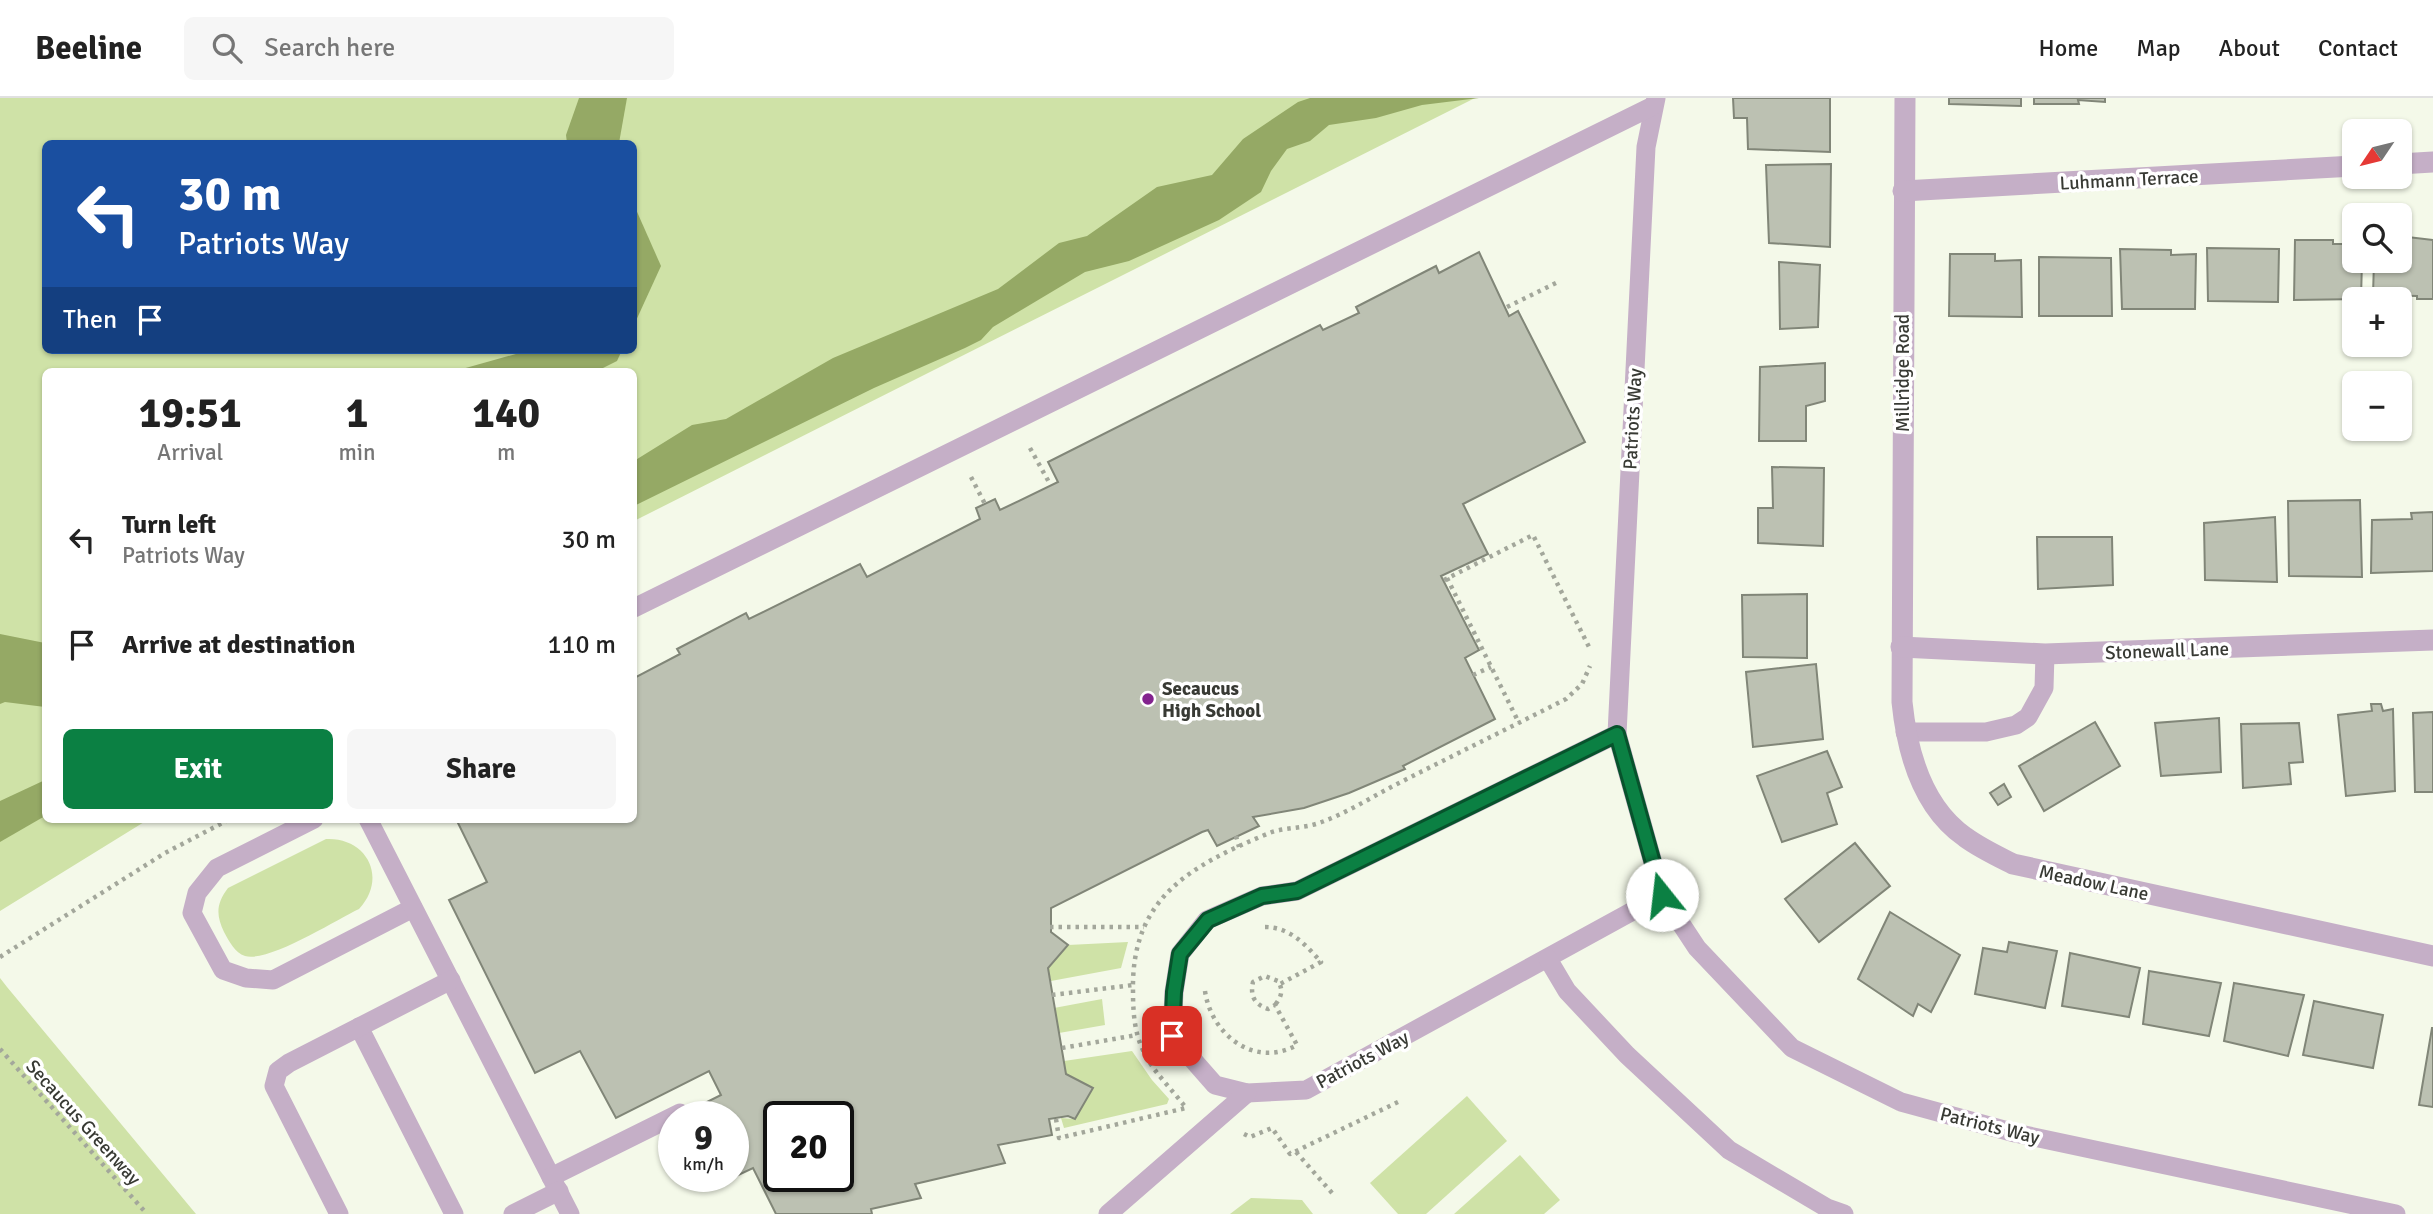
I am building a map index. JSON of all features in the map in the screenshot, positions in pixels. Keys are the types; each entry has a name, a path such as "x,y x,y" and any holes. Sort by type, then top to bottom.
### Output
{"street":[{"name":"Millridge Road","path":"1901,647 1905,98"},
{"path":"2412,163 2433,162"},
{"name":"Luhmann Terrace","path":"1903,191 2342,167"},
{"name":"Stonewall Lane","path":"1901,647 2045,654 2433,640"},
{"name":"Meadow Lane","path":"1901,647 1905,732 1927,794 1942,817 1964,837 2013,864 2433,956"}],"lane":[{"path":"637,607 1655,102"},
{"name":"Patriots Way","path":"1655,102 1646,147 1617,734 1662,895 1697,948 1793,1048 1901,1102 2015,1133 2396,1214"},
{"path":"1905,732 1986,732 2016,725 2028,718 2044,688 2045,654"},
{"name":"Patriots Way","path":"1617,734 1297,891 1262,896 1208,920 1180,954 1174,992 1172,1036 1215,1085 1247,1093 1306,1090 1662,895"},
{"path":"306,823 217,868 197,893 192,913 223,970 246,978 273,980 414,908"},
{"path":"370,823 570,1214"},
{"path":"1548,959 1567,991 1627,1055 1729,1150 1828,1208 1844,1214"},
{"path":"339,1214 274,1086 278,1071 451,980"},
{"path":"359,1027 454,1214"},
{"path":"1108,1214 1247,1093"},
{"path":"513,1214 555,1184 658,1125"}],"path":[{"path":"1507,307 1556,283"},
{"path":"1030,448 1050,484"},
{"path":"971,477 985,504"},
{"path":"1186,1108 1153,1066 1137,1035 1133,985 1138,943 1162,895 1191,872 1239,847 1270,832 1318,824 1519,723 1575,693 1588,672 1592,653 1533,535 1445,579 1519,723"},
{"path":"1473,675 1491,666"},
{"path":"0,957 166,853 222,823"},
{"path":"1236,836 1239,847"},
{"path":"1050,927 1144,927"},
{"path":"1256,927 1276,927 1293,936 1321,962 1280,984"},
{"path":"1265,976 1272,977 1280,984 1281,997 1275,1005 1268,1009 1254,1000 1251,992 1253,982 1265,976"},
{"path":"1203,982 1208,1011 1222,1032 1238,1044 1257,1051 1288,1050 1297,1045 1275,1005"},
{"path":"1052,995 1133,985"},
{"path":"1062,1048 1137,1035"},
{"name":"Secaucus Greenway","path":"0,1049 148,1214"},
{"path":"1056,1119 1059,1138 1186,1108 1192,1104 1250,1137 1272,1128 1290,1154 1398,1102"},
{"path":"1296,1152 1333,1194"}],"shaded area":[{"path":"0,98 1475,98 637,519 637,368 42,368 42,823 143,823 0,911"},
{"path":"579,98 627,98 620,140 567,140"},
{"path":"1310,98 1479,98 1422,105 1376,118 1329,125 1310,141 1287,149 1271,171 1261,192 1219,220 1129,261 1085,272 993,327 981,340 874,388 637,505 637,459 692,425 726,419 833,358 998,289 1059,243 1087,236 1157,187 1212,175 1243,139 1298,102"},
{"path":"637,212 661,266 637,318"},
{"path":"516,354 620,354 617,361 603,368 466,368"},
{"path":"0,634 42,642 42,707 5,702 0,704"},
{"path":"42,781 42,818 0,842 0,801"},
{"path":"326,839 353,845 369,862 372,885 368,897 359,909 269,953 245,956 238,952 224,932 219,915 219,904 228,888"},
{"path":"1128,942 1121,968 1051,981 1048,968 1068,945"},
{"path":"0,978 7,987 196,1214 0,1214"},
{"path":"1102,999 1105,1025 1059,1033 1054,1008"},
{"path":"1132,1051 1169,1099 1167,1104 1064,1128 1061,1118 1075,1119 1093,1088 1066,1074 1064,1061"},
{"path":"1467,1096 1507,1141 1426,1214 1398,1214 1370,1183"},
{"path":"1520,1155 1560,1200 1544,1214 1454,1214"},
{"path":"1251,1198 1302,1200 1313,1214 1230,1214"}],"building":[{"path":"1733,98 1830,98 1830,152 1748,149 1747,118 1734,118"},
{"path":"1949,98 2021,98 2021,106 1949,104"},
{"path":"2034,98 2105,98 2105,102 2078,100 2079,104 2034,104"},
{"path":"1831,164 1830,247 1769,243 1766,165"},
{"path":"2412,238 2433,240 2433,299 2417,299 2417,296 2412,296 2412,287 2373,287 2374,273 2412,273"},
{"path":"2295,240 2333,240 2333,244 2342,244 2342,273 2362,273 2361,287 2342,287 2342,299 2294,300"},
{"path":"2207,248 2279,249 2278,302 2208,301"},
{"path":"2120,249 2171,250 2171,255 2196,254 2195,309 2122,309"},
{"path":"1479,252 1509,316 1518,311 1585,442 1463,504 1488,554 1441,576 1479,650 1465,658 1495,719 1403,766 1405,769 1349,793 1304,808 1253,817 1259,826 1217,846 1208,830 1202,832 1051,908 1051,932 1068,945 1048,968 1066,1074 1093,1088 1075,1119 1068,1116 1049,1119 1052,1135 998,1145 1005,1163 915,1184 921,1198 871,1209 872,1214 776,1214 765,1192 854,1192 854,1101 763,1101 763,1188 753,1168 749,1170 749,1101 709,1101 721,1095 709,1071 616,1118 580,1051 535,1073 449,900 487,882 458,823 637,823 637,676 680,654 677,649 746,613 749,619 860,564 867,577 980,519 976,508 995,499 1000,510 1058,482 1048,462 1320,325 1323,330 1359,313 1356,307 1436,266 1439,273"},
{"path":"1950,254 1995,254 1995,261 2021,260 2022,317 1949,316"},
{"path":"2039,257 2111,258 2112,316 2039,316"},
{"path":"1779,262 1820,265 1818,327 1780,329"},
{"path":"1825,363 1825,401 1806,406 1806,441 1759,441 1760,367"},
{"path":"1772,467 1824,468 1823,546 1758,543 1758,508 1773,508"},
{"path":"2360,500 2362,577 2289,576 2288,501"},
{"path":"2433,512 2433,571 2371,573 2372,520 2412,519 2411,513"},
{"path":"2275,517 2277,582 2205,580 2204,523"},
{"path":"2037,537 2112,537 2113,585 2038,589"},
{"path":"1807,594 1807,658 1743,657 1742,595"},
{"path":"1816,664 1823,739 1753,747 1746,672"},
{"path":"2371,704 2381,704 2383,711 2393,709 2395,791 2346,796 2338,715 2372,711"},
{"path":"2433,712 2433,792 2415,792 2413,713"},
{"path":"2219,718 2221,772 2161,776 2155,723"},
{"path":"2095,722 2120,766 2044,811 2019,766"},
{"path":"2299,723 2303,762 2289,763 2291,784 2243,788 2241,724"},
{"path":"1827,751 1842,787 1827,793 1837,824 1782,842 1757,776"},
{"path":"2004,784 2011,797 1998,805 1990,793"},
{"path":"1855,843 1890,886 1819,942 1785,899"},
{"path":"1890,912 1960,955 1931,1012 1918,1004 1913,1016 1858,979"},
{"path":"2009,942 2057,951 2045,1008 1975,994 1983,948 2007,952"},
{"path":"2070,953 2140,968 2129,1017 2062,1006"},
{"path":"2149,971 2221,983 2209,1036 2143,1024"},
{"path":"2234,983 2304,995 2288,1056 2224,1041"},
{"path":"2314,1001 2383,1015 2373,1068 2303,1055"},
{"path":"2433,1028 2433,1107 2419,1105"}],"place":[{"name":"Secaucus High School","path":"1148,699"}],"route":[{"path":"1172,1036 1174,992 1180,954 1208,920 1262,896 1297,891 1617,734 1662,895"}]}
